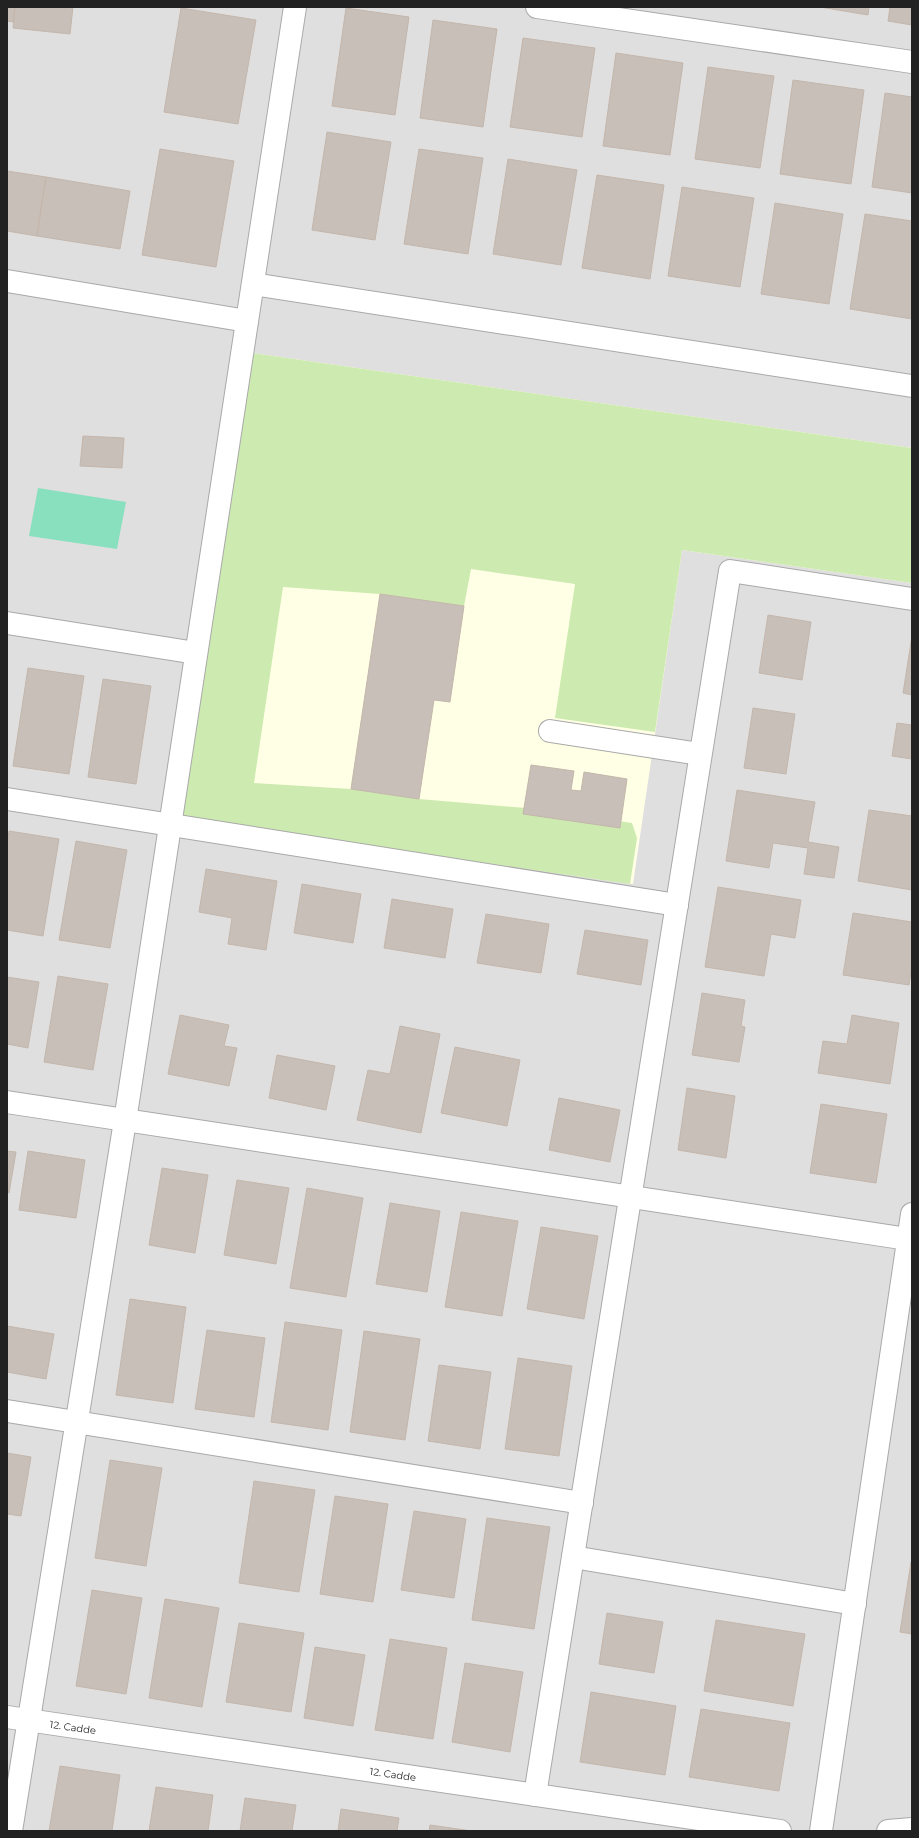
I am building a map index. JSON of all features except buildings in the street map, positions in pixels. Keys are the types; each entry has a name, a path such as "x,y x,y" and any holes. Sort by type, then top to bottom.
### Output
{"street":[{"path":"11,1831 125,1121 295,7"},
{"path":"537,7 912,62"},
{"path":"7,281 247,321"},
{"path":"253,284 912,386"},
{"path":"535,1795 730,570 912,599"},
{"path":"7,623 196,653"},
{"path":"550,731 700,754"},
{"path":"7,799 677,905"},
{"path":"7,1102 908,1239"},
{"path":"821,1831 912,1214"},
{"path":"7,1412 582,1503"},
{"path":"573,1557 855,1604"},
{"name":"12. Cadde","path":"7,1717 780,1831"},
{"path":"888,1831 912,1829"}],"shaded area":[{"path":"7,7 912,7 912,1831 7,1831"},
{"path":"246,352 912,448 912,583 682,550 633,884 177,818"}],"green space":[{"path":"246,352 912,448 912,583 682,550 655,732 555,718 575,584 471,569 464,606 380,594 283,587 254,783 351,789 419,799 538,809 632,823 637,838 630,884 177,818"},
{"path":"38,488 126,502 117,549 29,536"}]}
